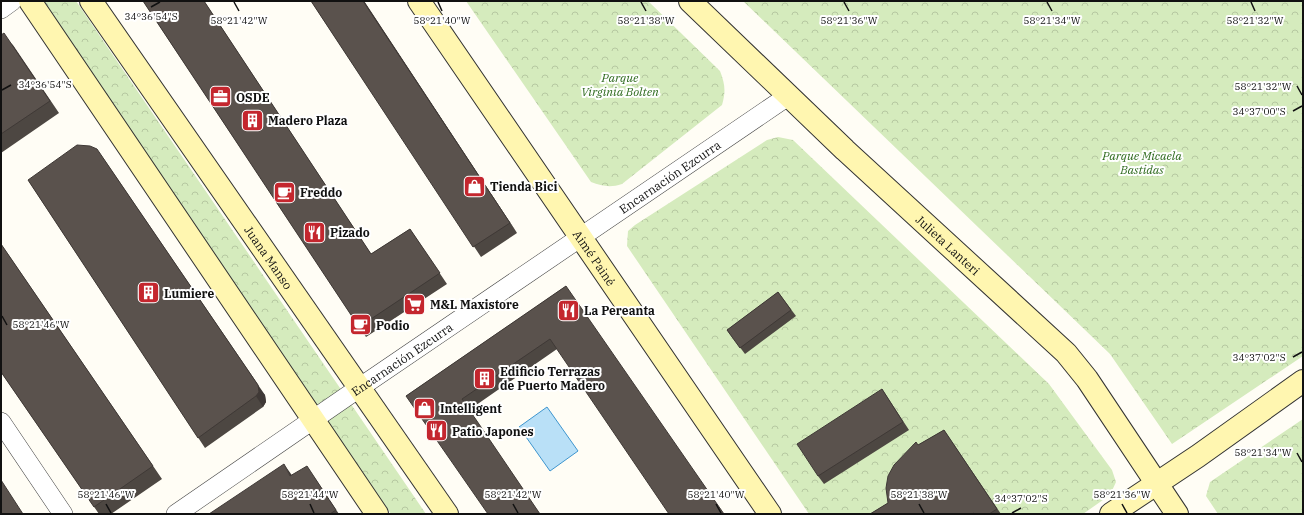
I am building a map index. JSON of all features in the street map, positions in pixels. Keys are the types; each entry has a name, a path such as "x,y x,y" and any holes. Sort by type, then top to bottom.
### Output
{"street":[{"path":"1,9 12,1"},
{"path":"30,1 377,514"},
{"name":"Juana Manso","path":"91,1 447,514"},
{"name":"Aimé Painé","path":"419,1 582,237 770,514"},
{"name":"Julieta Lanteri","path":"690,1 844,150 1066,353 1087,379 1177,514"},
{"name":"Encarnación Ezcurra","path":"176,514 788,96"},
{"path":"1111,514 1198,456 1303,381"},
{"path":"1,422 63,514"}],"green space":[{"path":"41,1 76,1 426,514 391,514"},
{"name":"Parque Virginia Bolten","path":"466,1 648,1 720,71 724,88 722,105 622,184 606,186 591,182"},
{"name":"Parque Micaela Bastidas","path":"743,1 1303,1 1303,356 1172,444 1110,354"},
{"path":"778,137 793,140 1049,384 1112,470 1116,482 1110,495 1083,514 809,514 627,246 628,231 635,225 767,140"},
{"path":"1303,419 1303,514 1218,514 1206,496 1210,482"}],"water":[{"path":"547,407 578,451 550,471 519,427"}],"building":[{"name":"Madero Plaza","path":"143,1 204,1 371,254 410,229 440,273 359,327"},
{"name":"Madero Plaza","path":"311,1 363,1 510,223 473,247"},
{"path":"4,33 50,101 1,134 1,35"},
{"name":"Lumiere","path":"77,145 90,146 97,149 258,385 259,392 256,396 198,438 28,180"},
{"path":"1,244 153,466 94,507 1,372"},
{"name":"Edificio Terrazas de Puerto Madero","path":"566,286 724,514 669,514 550,339 462,399 540,514 488,514 406,396"},
{"path":"778,292 791,310 740,348 727,330"},
{"path":"882,389 903,422 818,476 797,444"},
{"path":"944,430 997,509 989,514 870,514 888,503 886,488 888,476 894,465 916,442 918,445"},
{"path":"284,464 290,476 307,466 336,510 330,514 209,514"},
{"path":"1,480 23,514 1,514"}],"place":[{"name":"OSDE","path":"221,97"},
{"name":"Madero Plaza","path":"253,120"},
{"name":"Tienda Bici","path":"475,186"},
{"name":"Freddo","path":"285,192"},
{"name":"Pizado","path":"314,232"},
{"name":"Lumiere","path":"149,293"},
{"name":"M&L Maxistore","path":"414,304"},
{"name":"La Pereanta","path":"568,310"},
{"name":"Podio","path":"361,325"},
{"name":"Edificio Terrazas de Puerto Madero","path":"485,378"},
{"name":"Intelligent","path":"425,408"},
{"name":"Patio Japones","path":"437,431"}]}
